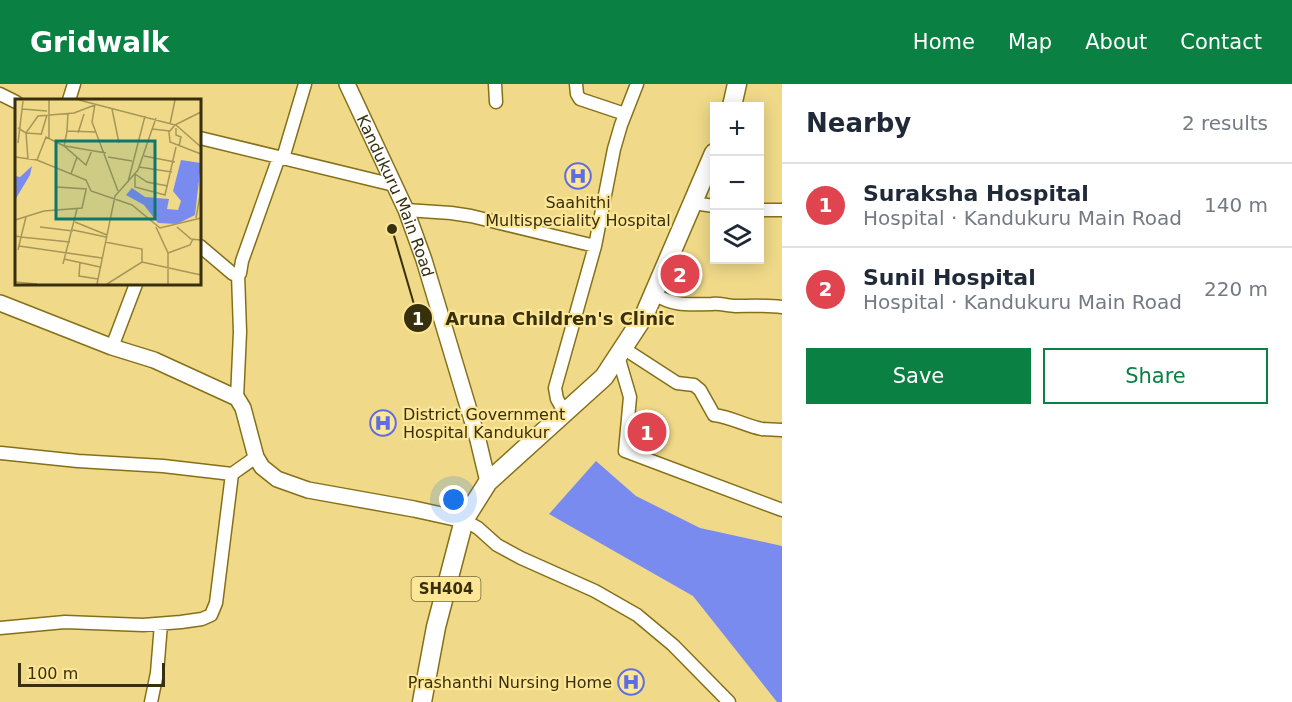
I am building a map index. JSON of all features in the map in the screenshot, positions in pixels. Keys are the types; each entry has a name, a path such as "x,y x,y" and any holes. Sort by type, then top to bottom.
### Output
{"main road":[{"path":"733,102 736,84"},
{"name":"SH404","path":"422,702 436,627 464,520 488,482 604,377 644,316 713,156"}],"street":[{"path":"69,99 74,84"},
{"path":"305,84 281,158 238,274 240,332 237,398 243,408 256,458 262,467 277,479 308,490 464,520 478,528 497,545 520,558 595,591 637,615 673,645 729,702"},
{"name":"Kandukuru Main Road","path":"347,84 406,210 424,260 478,440 488,482"},
{"path":"495,84 496,102"},
{"path":"576,84 580,99 625,114"},
{"path":"565,414 557,399 555,388 595,246 614,149 637,84"},
{"path":"0,94 15,102"},
{"path":"201,138 394,185"},
{"path":"693,203 710,205"},
{"path":"406,210 471,216 595,246"},
{"path":"764,210 782,210"},
{"path":"201,247 233,274 238,274"},
{"path":"112,347 136,285"},
{"path":"654,294 666,301 682,304 716,303 732,306 782,307"},
{"path":"0,303 112,347 154,360 237,398"},
{"path":"621,352 677,383 694,385 700,390 714,415 725,416 763,429 782,430"},
{"path":"621,352 630,397 625,451 782,510"},
{"path":"1,453 232,474 256,458"},
{"path":"0,628 65,622 161,624 202,619 211,615 214,608 232,474"},
{"path":"151,702 157,673 161,624"}],"water":[{"path":"596,461 636,496 700,528 782,546 782,702 777,702 693,596 549,514"}],"place":[{"name":"Saahithi Multispeciality Hospital","path":"578,176"},
{"name":"Aruna Children's Clinic","path":"392,229"},
{"name":"Sunil Hospital","path":"680,274"},
{"name":"District Government Hospital Kandukur","path":"383,423"},
{"name":"Suraksha Hospital","path":"647,432"},
{"name":"Prashanthi Nursing Home","path":"631,682"}]}
